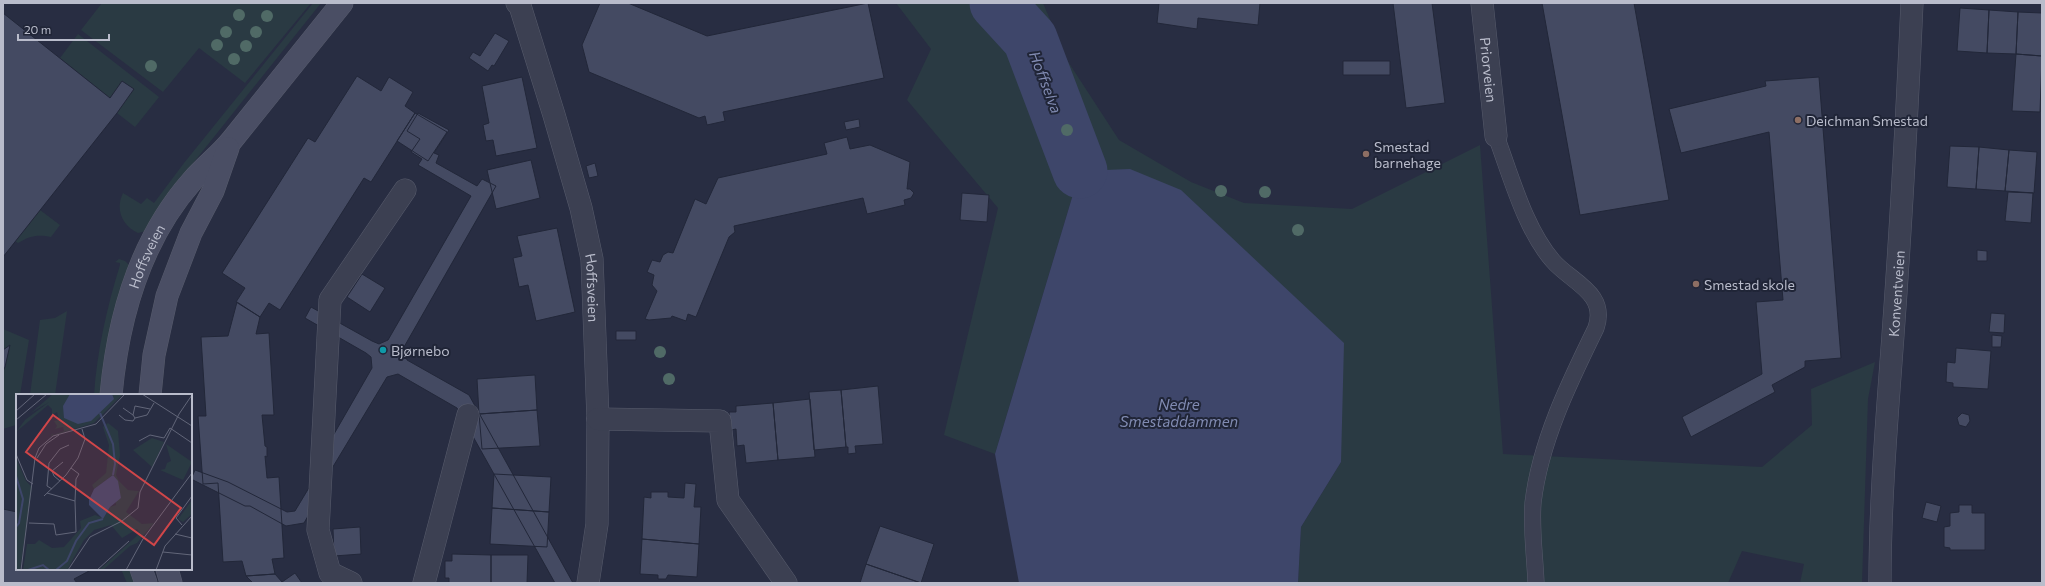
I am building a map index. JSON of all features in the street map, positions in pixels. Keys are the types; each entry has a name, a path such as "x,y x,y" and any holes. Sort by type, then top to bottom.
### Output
{"street":[{"name":"Hoffsveien","path":"112,394 116,352 122,321 131,289 147,252 175,204 192,181 231,142 342,3"},
{"name":"Hoffsveien","path":"517,3 520,6 554,115 581,208 592,259 598,419 596,524 588,583"},
{"name":"Priorveien","path":"1482,3 1496,136"},
{"name":"Konventveien","path":"1880,583 1880,530 1886,414 1893,335 1912,3"},
{"name":"Hoffsveien","path":"150,394 154,354 168,296 191,233 213,191 231,142"},
{"path":"351,583 330,573 318,530 330,300 405,190"},
{"path":"424,583 468,415"},
{"path":"598,419 720,421 728,500 786,583"},
{"path":"141,570 146,583"},
{"path":"167,570 171,583"}],"lane":[{"path":"1496,136 1520,200 1537,238 1553,262 1585,288 1599,309 1599,319 1596,328 1558,412 1541,461 1533,504 1536,583"}],"shaded area":[{"path":"102,3 311,3 245,83 199,48 163,92 81,30"},
{"path":"313,3 321,3 186,172 146,231 138,233 132,230 124,221 120,211 123,193 141,204 147,198 154,203 184,163"},
{"path":"896,3 1043,3 1067,60 1119,140 1191,182 1244,203 1352,209 1480,145 1503,454 1762,467 1812,425 1811,389 1875,362 1868,399 1862,583 1800,583 1804,564 1742,551 1728,583 1298,583 1301,527 1341,462 1080,171 995,454 944,435 998,208 907,100 931,49"},
{"path":"78,34 159,97 135,127 117,113 133,89 122,81 110,98 60,58"},
{"path":"40,210 60,225 51,237 38,236 30,237 18,243 15,241"},
{"path":"119,259 125,261 129,265 114,313 101,394 94,394 103,329 120,265 120,263 115,262"},
{"path":"67,311 55,394 30,394 40,320 55,318"},
{"path":"3,329 29,340 20,394 16,394 16,425 3,429 3,371 10,345 3,350"},
{"path":"121,570 129,570 135,583 127,583"}],"water":[{"name":"Nedre Smestaddammen","path":"1130,169 1181,190 1344,343 1341,462 1301,527 1298,583 1019,583 995,454 1080,171"}],"building":[{"path":"600,3 628,3 707,36 868,3 884,78 723,112 725,121 707,125 705,116 699,118 589,72 582,45"},
{"path":"1159,3 1260,3 1258,25 1198,18 1197,29 1157,23"},
{"path":"1393,3 1432,3 1445,103 1406,108"},
{"path":"1542,3 1634,3 1669,200 1580,215"},
{"path":"1960,8 1989,10 1987,53 1957,51"},
{"path":"1989,10 2018,12 2016,54 1987,53"},
{"path":"2018,12 2042,13 2042,56 2016,54"},
{"path":"3,13 110,98 122,81 134,89 117,113 3,257"},
{"path":"495,33 509,41 494,66 492,65 488,71 469,58 473,52 480,56"},
{"path":"2016,54 2042,56 2040,112 2012,111"},
{"path":"1343,61 1390,61 1390,75 1343,75"},
{"path":"357,76 381,91 389,77 413,92 405,106 415,113 371,182 364,178 280,310 269,303 260,317 236,302 245,288 222,273 308,138 315,142"},
{"path":"522,77 537,148 496,156 493,140 486,141 483,125 489,123 482,86"},
{"path":"1819,77 1841,358 1805,361 1805,367 1772,385 1775,392 1691,437 1682,417 1762,374 1756,302 1783,300 1769,132 1681,153 1669,109 1766,86 1765,81"},
{"path":"415,113 447,132 428,161 397,141"},
{"name":"Bjørnebo","path":"418,113 449,130 434,153 439,155 436,163 477,186 482,179 496,186 404,347 407,360 469,395 573,583 555,583 457,408 398,374 387,377 325,480 327,483 304,523 286,526 250,506 245,506 192,480 195,470 228,482 287,512 295,511 316,476 311,474 372,368 371,357 366,353 305,318 311,307 379,344 388,340 471,196 418,165 422,159 411,152 420,139 407,131"},
{"path":"859,119 860,127 846,130 844,122"},
{"path":"847,137 850,149 870,145 910,162 907,189 910,189 914,193 911,198 904,200 905,205 867,214 863,198 734,226 735,232 729,237 696,317 688,314 686,321 672,316 671,318 645,319 657,291 652,285 654,275 647,272 652,260 660,262 663,255 668,252 673,253 695,199 706,204 718,178 827,154 824,143"},
{"path":"1950,146 1979,147 1976,189 1947,187"},
{"path":"1979,147 2009,150 2005,191 1976,189"},
{"path":"2009,150 2037,152 2034,193 2005,191"},
{"path":"531,160 540,198 496,209 487,170"},
{"path":"595,163 598,176 589,178 586,166"},
{"path":"2008,192 2033,193 2031,223 2005,221"},
{"path":"962,193 989,195 987,222 960,220"},
{"path":"557,228 575,312 536,321 528,285 519,287 513,258 522,256 517,236"},
{"path":"1977,250 1987,251 1987,261 1977,261"},
{"path":"362,274 385,288 370,312 347,297"},
{"path":"237,302 260,317 256,334 269,333 274,415 262,415 265,446 267,447 267,457 265,456 267,478 279,477 284,558 272,559 275,574 246,576 242,561 223,562 218,483 203,484 198,416 206,416 201,337 228,336"},
{"path":"1991,313 2005,314 2004,333 1989,332"},
{"path":"616,331 636,331 636,340 616,340"},
{"path":"1992,335 2002,336 2001,347 1992,347"},
{"path":"10,345 5,367 3,371 3,350"},
{"path":"1956,348 1991,351 1988,389 1953,387 1953,383 1946,382 1947,362 1955,363"},
{"path":"535,375 537,410 479,414 477,379"},
{"path":"878,386 883,444 855,446 856,453 848,454 848,447 846,447 841,390"},
{"path":"841,390 846,447 814,450 809,392"},
{"path":"810,399 815,457 778,460 773,403"},
{"path":"773,403 778,460 746,463 744,445 737,446 736,429 731,430 729,412 736,412 736,406"},
{"path":"537,410 540,446 482,449 479,414"},
{"path":"1962,413 1969,415 1970,421 1966,427 1959,425 1957,418"},
{"path":"494,474 551,477 549,512 492,508"},
{"path":"685,483 696,484 694,507 701,507 699,544 642,539 644,497 651,498 651,492 668,492 668,497 684,498"},
{"path":"1926,502 1941,506 1937,522 1922,518"},
{"path":"1959,505 1972,505 1972,513 1985,513 1985,550 1950,550 1950,548 1944,547 1944,527 1950,526 1950,513 1959,512"},
{"path":"492,508 549,512 547,547 490,544"},
{"path":"3,509 16,512 16,570 89,571 74,579 77,583 3,583"},
{"path":"880,526 934,544 921,583 866,564"},
{"path":"360,527 361,554 334,556 333,529"},
{"path":"642,539 699,544 697,577 668,575 666,579 658,579 658,575 640,574"},
{"path":"452,554 491,555 491,583 449,583 449,578 445,578 445,561 452,561"},
{"path":"491,555 528,555 527,583 491,583"},
{"path":"866,564 921,583 860,583"},
{"path":"295,573 302,583 253,583 246,576 275,574 282,582"}],"waterway":[{"name":"Hoffselva","path":"997,3 1030,39 1080,171"}],"place":[{"name":"Deichman Smestad","path":"1798,120"},
{"name":"Smestad barnehage","path":"1366,154"},
{"name":"Smestad skole","path":"1696,284"},
{"name":"Bjørnebo","path":"383,350"}]}
